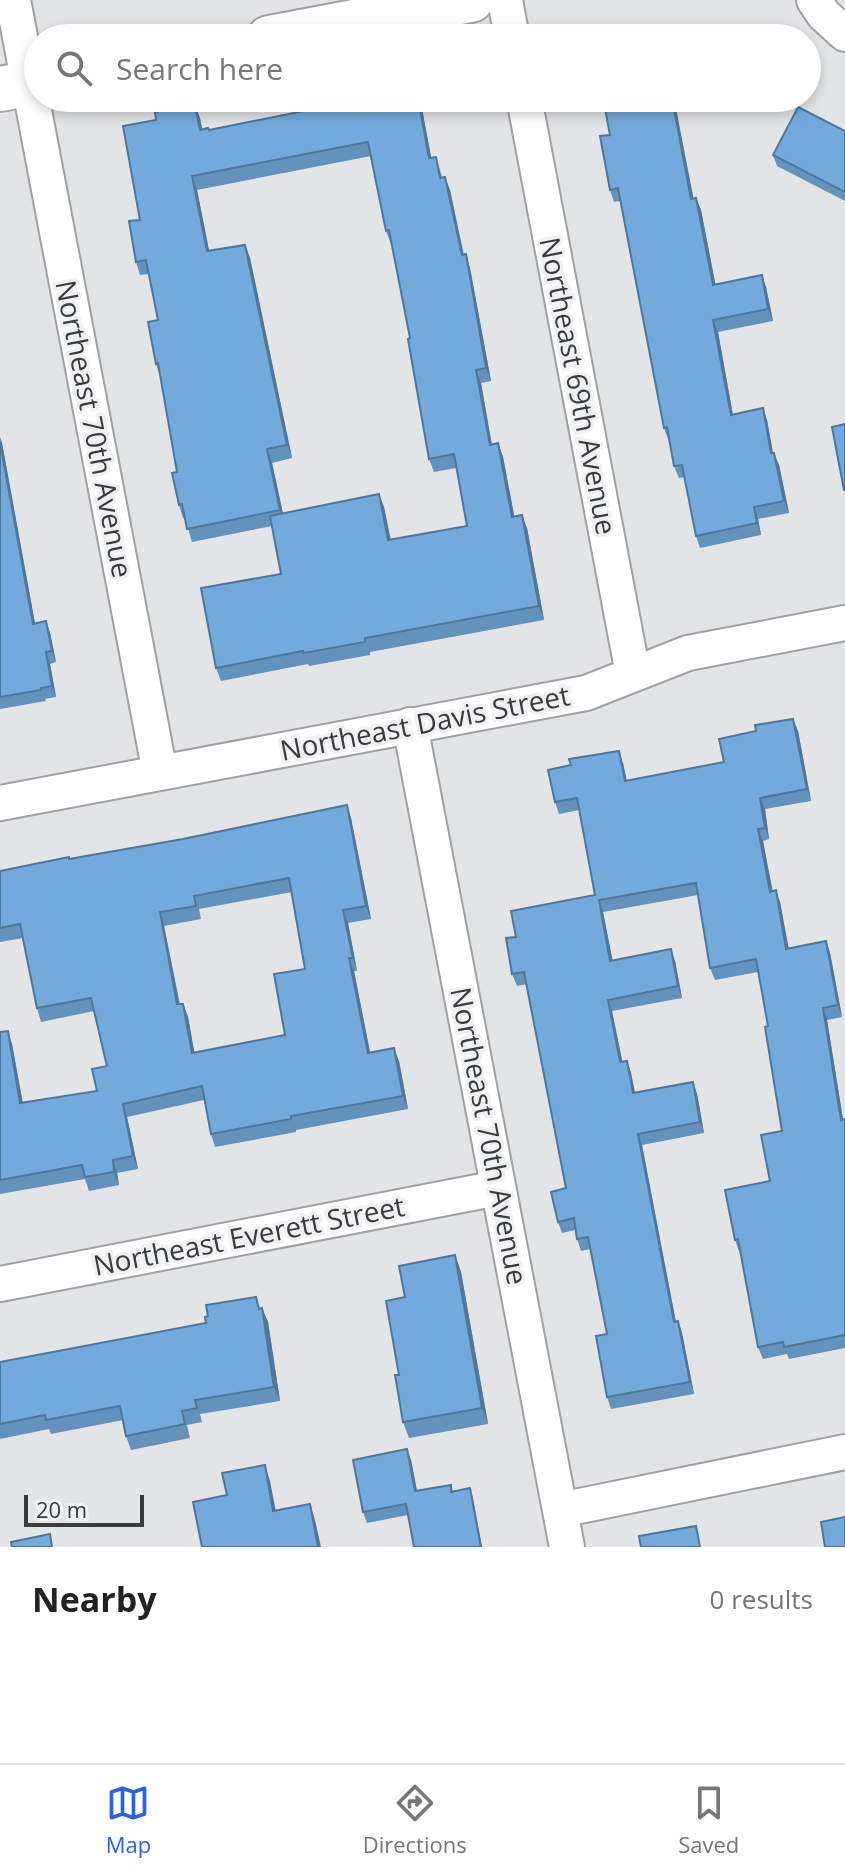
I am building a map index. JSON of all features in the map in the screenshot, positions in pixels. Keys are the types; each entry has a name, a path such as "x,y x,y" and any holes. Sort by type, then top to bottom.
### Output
{"street":[{"name":"Northeast 70th Avenue","path":"13,0 22,85"},
{"path":"343,24 471,0"},
{"path":"505,0 509,24"},
{"path":"814,0 824,15 845,34"},
{"name":"Northeast 70th Avenue","path":"27,112 160,773"},
{"name":"Northeast 69th Avenue","path":"527,112 633,674"},
{"name":"Northeast Davis Street","path":"0,803 586,693 688,653 845,623"},
{"name":"Northeast 70th Avenue","path":"410,725 567,1547"},
{"name":"Northeast Everett Street","path":"0,1284 498,1188"},
{"path":"560,1510 845,1452"}],"building":[{"path":"155,112 197,112 200,130 299,112 421,112 429,158 436,157 440,178 445,177 462,255 466,254 486,368 476,370 490,445 498,443 512,517 522,515 539,606 365,638 365,642 216,668 201,588 281,574 270,516 379,494 388,540 467,526 454,454 429,459 410,338 368,142 192,176 207,251 245,245 287,445 267,449 280,510 187,529 172,473 177,472 148,322 158,320 146,260 136,262 129,221 140,220 123,126 156,120"},
{"path":"606,112 675,112 691,199 696,198 713,285 762,275 768,309 713,320 731,415 763,408 771,453 774,453 784,501 754,507 757,523 696,536 682,465 674,466 667,427 664,428 618,188 610,190 600,136 610,135"},
{"path":"795,112 808,112 845,131 845,192 773,155"},
{"path":"845,424 845,490 844,490 832,427"},
{"path":"0,442 33,624 46,621 52,651 46,652 52,686 0,697"},
{"path":"793,719 807,789 760,798 765,828 758,829 770,892 776,890 786,949 826,941 838,1005 823,1008 841,1120 845,1119 845,1335 784,1347 783,1342 758,1347 738,1239 735,1240 725,1190 770,1181 761,1135 782,1131 756,959 710,968 696,883 599,900 610,961 671,949 678,986 608,1000 620,1062 627,1061 633,1093 693,1082 700,1122 638,1134 674,1322 678,1321 690,1382 607,1397 596,1336 607,1334 588,1237 577,1239 574,1218 558,1222 551,1192 566,1188 524,972 512,974 506,938 516,937 511,911 595,895 577,798 555,802 548,770 571,765 569,759 619,751 625,781 724,762 719,739 756,731 755,725"},
{"path":"347,805 366,906 343,910 353,958 349,958 368,1053 394,1048 403,1096 211,1134 202,1086 123,1104 133,1156 113,1160 114,1172 85,1177 82,1165 0,1180 0,1032 8,1031 20,1103 97,1091 92,1069 107,1066 91,998 37,1008 20,924 0,928 0,871 183,839","holes":["289,878 305,969 274,974 285,1035 192,1053 183,1004 177,1004 160,912 196,906 194,896"]},
{"path":"455,1255 482,1408 403,1422 395,1375 399,1375 386,1301 405,1297 399,1266"},
{"path":"256,1297 259,1309 262,1308 274,1387 195,1400 197,1408 182,1411 185,1424 126,1436 120,1406 46,1420 45,1415 0,1424 0,1362 206,1323 206,1305"},
{"path":"407,1449 415,1491 451,1485 451,1492 470,1488 481,1547 414,1547 406,1504 363,1512 353,1460"},
{"path":"265,1465 273,1511 310,1504 318,1547 202,1547 193,1502 227,1495 222,1473"},
{"path":"845,1517 845,1547 825,1547 821,1522"},
{"path":"696,1526 700,1547 641,1547 639,1536"},
{"path":"50,1534 52,1547 12,1547 11,1542"}]}
